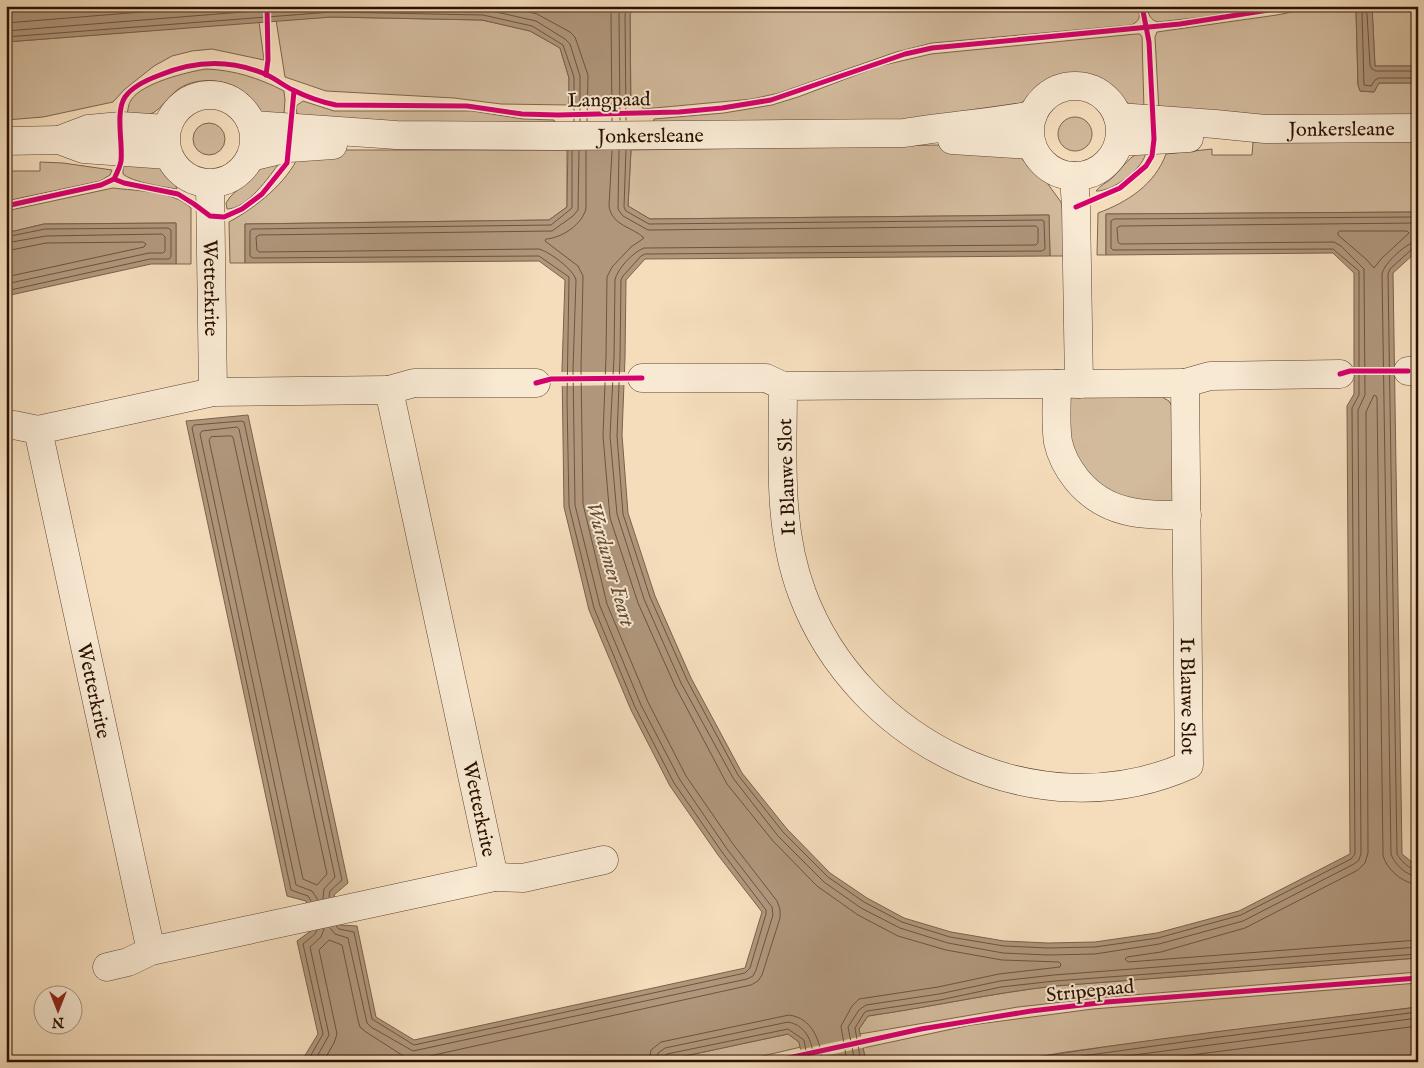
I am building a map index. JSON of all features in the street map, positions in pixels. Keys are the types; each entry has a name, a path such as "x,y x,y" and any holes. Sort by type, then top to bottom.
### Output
{"street":[{"path":"1068,86 1084,86 1099,92 1111,103 1119,130 1110,160 1094,172 1074,176 1053,170 1044,164 1032,145 1030,130 1032,116 1041,101 1053,92 1068,86"},
{"path":"222,96 235,102 245,112 252,125 254,146 251,157 244,168 234,176 223,181 210,184 197,182 185,176 175,167 168,155 165,142 166,129 172,116 181,105 194,97 222,96"},
{"name":"Jonkersleane","path":"252,125 396,136 904,133 1032,116"},
{"name":"Jonkersleane","path":"1119,130 1215,124 1265,129 1418,128"},
{"path":"6,141 59,140 88,129 121,126 166,129"},
{"name":"Jonkersleane","path":"904,133 955,140 1032,145"},
{"name":"Jonkersleane","path":"251,157 289,148 347,144 396,136"},
{"path":"59,140 83,149 168,155"},
{"path":"1074,176 1076,207 1068,384 1057,430 1059,444 1071,473 1093,496 1112,508 1151,515 1186,515"},
{"name":"Wetterkrite","path":"210,184 213,392"},
{"path":"642,378 766,378 783,386 1185,383 1210,376 1340,374"},
{"path":"6,427 14,425 38,430 213,392 389,390 414,383 536,383"},
{"name":"It Blauwe Slot","path":"783,386 782,478 784,516 794,570 811,616 823,638 852,680 889,717 913,735 960,762 986,771 1038,784 1091,787 1120,785 1148,780 1189,765 1185,383"},
{"name":"Wetterkrite","path":"389,390 494,877"},
{"name":"Wetterkrite","path":"38,430 150,951"},
{"name":"Wetterkrite","path":"108,967 128,962 150,951 308,916 494,877 523,878 604,860"}],"shaded area":[{"path":"638,6 1138,6 1139,15 1137,22 1131,25 932,43 896,52 779,93 752,99 643,109 642,105 631,105 630,14"},
{"path":"1147,6 1271,6 1158,22 1150,16"},
{"path":"1321,6 1371,6 1356,10 1358,85 1360,91 1374,92 1379,83 1418,83 1418,116 1234,117 1159,112 1155,37 1157,32 1277,15"},
{"path":"1372,6 1418,6 1418,66 1375,66"},
{"path":"332,17 482,20 530,31 560,48 569,78 569,105 501,104 454,98 326,91 285,77 276,20"},
{"path":"259,22 264,60 212,49 192,51 172,56 154,66 125,89 113,102 43,117 6,120 6,42"},
{"path":"1140,34 1142,37 1144,110 1134,108 1093,76 1077,74 1057,76 1044,82 1015,109 917,120 653,122 654,119 724,113 772,105 880,66 931,54"},
{"path":"206,69 246,76 284,91 284,114 264,115 251,99 239,89 223,82 205,81 188,84 180,88 151,114 142,116 127,115 131,100 145,88 177,76"},
{"path":"303,101 334,111 472,111 523,119 554,120 555,124 298,123 296,106"},
{"path":"1075,117 1087,122 1092,134 1087,146 1075,151 1063,146 1058,134 1063,122"},
{"path":"209,123 215,124 220,128 224,133 224,145 220,150 215,154 209,155 203,154 198,150 194,145 193,139 194,133 198,128 203,124"},
{"path":"1418,141 1418,212 1106,214 1106,255 1097,255 1098,213 1109,209 1139,191 1155,174 1166,154 1212,149 1212,155 1252,155 1253,142"},
{"path":"940,145 1020,157 1035,173 1045,180 1061,202 1065,217 1066,256 1050,256 1049,215 650,219 628,206 631,150"},
{"path":"347,150 567,150 567,207 549,220 245,224 245,263 230,263 229,222 249,210 269,194 287,175 299,155"},
{"path":"1146,151 1140,165 1127,178 1110,188 1096,191 1112,178 1131,158"},
{"path":"127,161 155,163 177,189 148,184 127,177 123,174 123,168"},
{"path":"40,162 63,163 112,170 110,175 100,181 6,201 6,171 40,171"},
{"path":"280,162 250,198 235,208 227,209 226,203 230,197 265,164"},
{"path":"113,188 165,195 184,202 191,208 191,264 176,264 176,223 44,224 6,233 6,211"},
{"path":"1066,396 1162,397 1169,401 1173,408 1175,506 1149,505 1099,489 1070,448"},
{"path":"1418,958 1418,972 1107,997 1018,1007 860,1034 859,1029 868,1016 1031,989"},
{"path":"1418,983 1418,1007 1066,1052 1008,1062 866,1062 863,1048 971,1025 1093,1009"},
{"path":"788,1034 799,1042 801,1047 737,1062 657,1062"}],"water":[{"name":"Wurdumer Feart","path":"18,6 638,6 630,14 631,150 628,206 650,219 1049,215 1050,256 645,259 626,280 622,435 628,513 655,596 691,678 742,773 787,829 830,873 867,898 904,918 951,932 1004,941 1048,943 1095,942 1157,933 1239,911 1350,854 1347,406 1354,394 1354,273 1333,253 1106,255 1106,214 1418,212 1418,253 1415,253 1393,273 1402,854 1418,867 1418,958 1055,986 1008,992 868,1016 859,1029 866,1062 803,1062 799,1042 788,1034 657,1062 301,1062 318,1034 297,941 312,930 306,901 287,896 186,421 248,415 348,883 334,895 340,925 357,926 376,1017 414,1040 745,968 762,912 718,855 670,786 631,710 589,610 564,507 562,369 565,280 539,261 245,263 245,224 549,220 567,207 569,78 560,48 530,31 482,20 332,17 6,42 6,8"},
{"path":"1372,6 1375,66 1418,66 1418,83 1379,83 1374,92 1360,91 1358,85 1356,9"},
{"path":"176,223 176,264 151,264 6,296 6,233 44,224"},
{"path":"1418,1007 1418,1062 1008,1062 1161,1039"}],"pier":[{"path":"567,105 633,105 633,150 565,150"},
{"path":"559,372 627,372 626,385 559,386"},
{"path":"863,1036 866,1047 801,1061 798,1050"}],"cycle path":[{"path":"266,75 268,60 267,6"},
{"path":"1076,207 1120,188 1146,166 1152,156 1154,139 1149,42 1142,6"},
{"name":"Langpaad","path":"6,206 101,185 114,179 121,161 120,111 125,97 136,87 151,79 187,66 214,63 240,66 270,77 304,95 336,105 467,106 522,114 558,115 679,112 722,108 771,100 905,54 932,48 1180,24 1294,6"},
{"path":"114,179 124,183 178,194 210,216 224,217 242,209 262,194 287,163 294,91"},
{"path":"1340,374 1350,371 1408,371"},
{"path":"536,383 551,379 642,378"},
{"name":"Stripepaad","path":"770,1062 921,1029 1031,1011 1107,1002 1418,978"}]}
